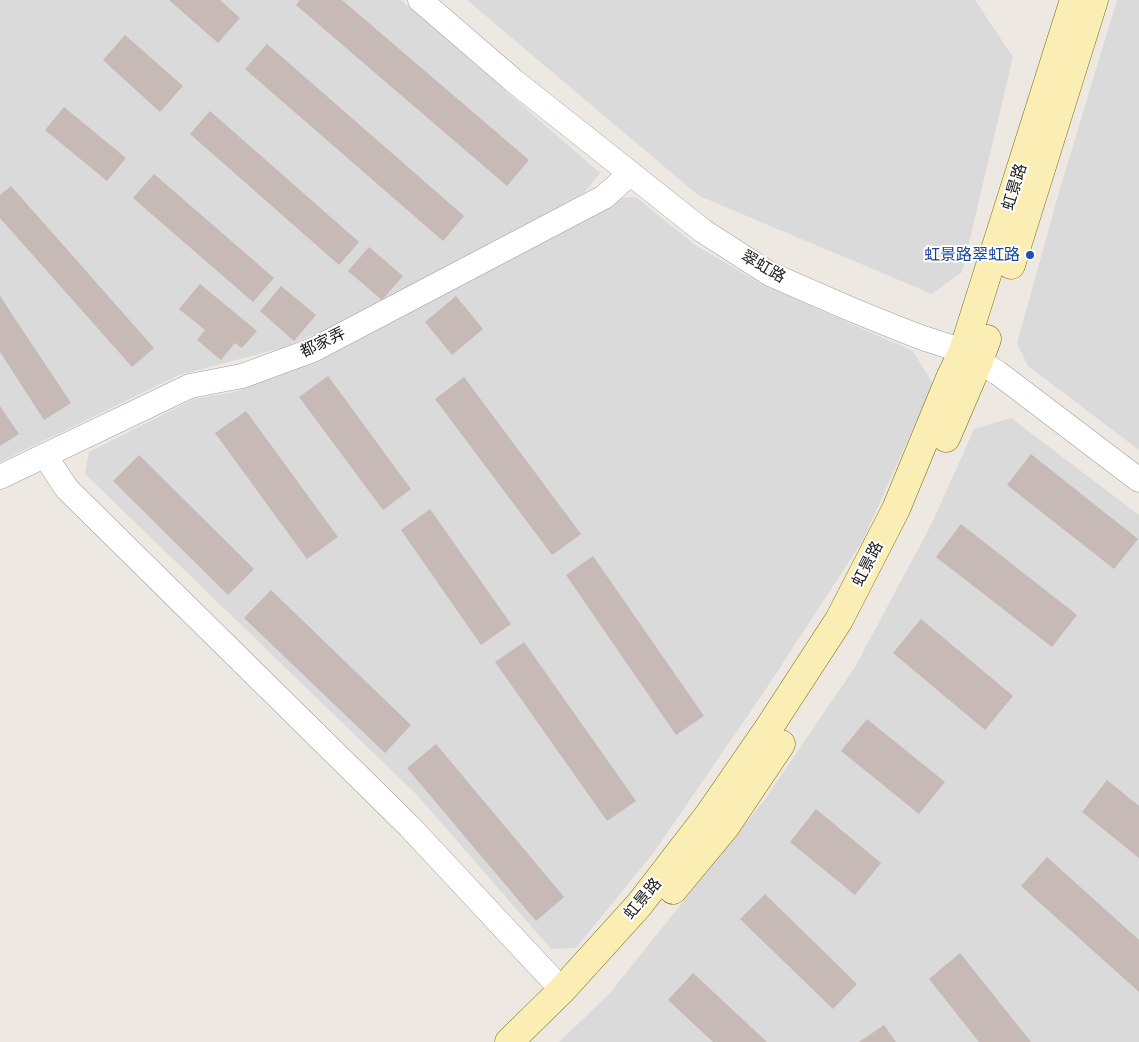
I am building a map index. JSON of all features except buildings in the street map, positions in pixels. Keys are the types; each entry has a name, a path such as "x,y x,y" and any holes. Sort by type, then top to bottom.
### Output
{"street":[{"name":"翠虹路","path":"420,0 514,81 703,231 770,274 848,308 971,356 998,373 1139,480"},
{"name":"虹景路","path":"509,1042 562,990 639,905 710,813 770,726 839,620 896,509 950,378 971,356 1074,0"},
{"name":"虹景路","path":"534,1042 595,982 726,826 793,726 871,596 924,488 971,356 1028,212 1094,0"},
{"name":"都家弄","path":"0,477 190,386 242,376 313,350 604,197 630,174"},
{"path":"45,456 67,489 410,827 562,990"}],"shaded area":[{"path":"0,0 401,0 600,173 584,193 378,308 282,348 179,375 0,462"},
{"path":"467,0 975,0 1013,57 962,272 932,294 699,196"},
{"path":"1117,0 1139,0 1139,450 1028,366 1017,343 1061,185"},
{"path":"636,197 695,245 763,285 913,351 933,384 863,540 766,689 654,852 576,948 551,949 417,795 85,474 89,452 194,399 234,392 313,363 622,198"},
{"path":"1011,418 1139,515 1139,1042 559,1042 609,994 763,802 855,667 932,523 974,429"}],"place":[{"name":"虹景路翠虹路","path":"1030,255"}]}
